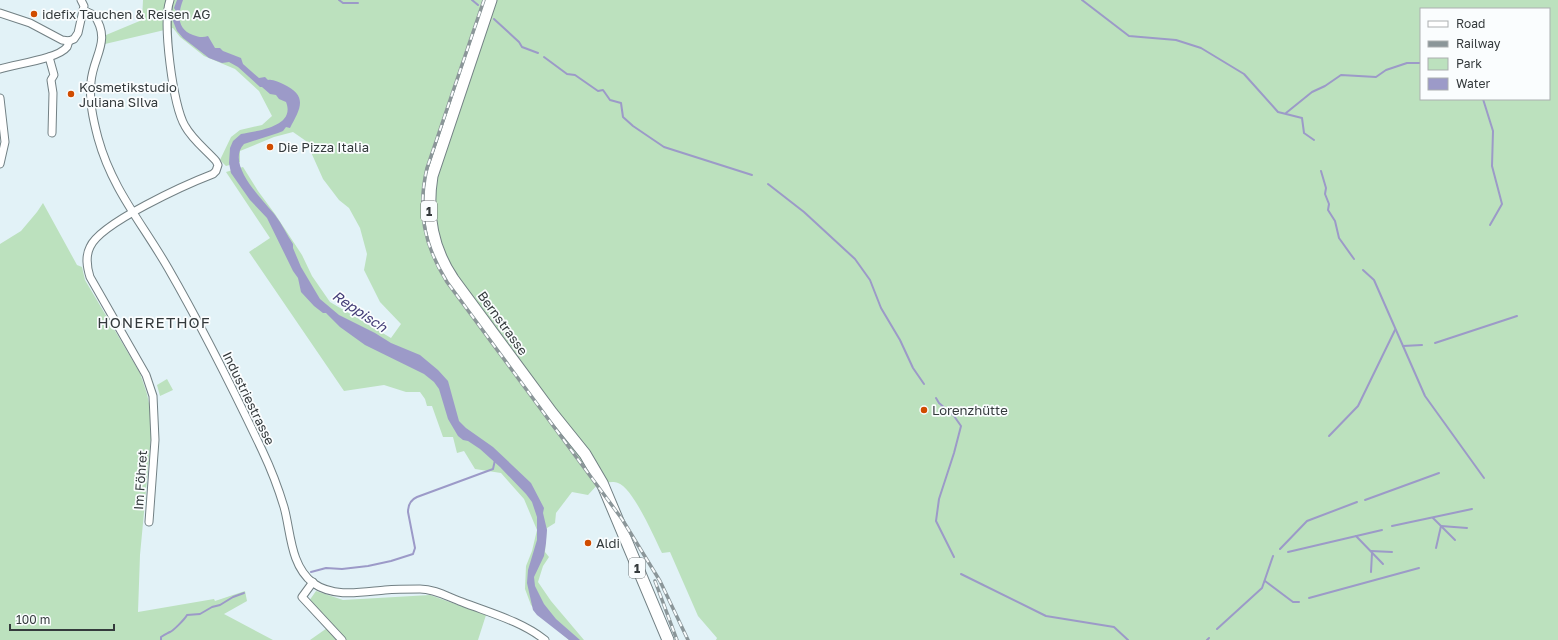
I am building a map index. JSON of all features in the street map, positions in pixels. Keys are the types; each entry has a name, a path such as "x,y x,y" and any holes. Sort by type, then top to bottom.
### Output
{"main road":[{"name":"Bernstrasse","path":"491,0 432,176 429,204 433,236 442,260 453,279 590,462 602,483 668,640"}],"street":[{"path":"0,13 30,23 62,40 69,40 74,39 78,33 84,6 81,0"},
{"name":"Im Föhret","path":"149,522 155,440 155,406 149,382 90,277 87,266 87,255 90,246 98,235 132,212 163,196 213,174 218,166 216,161 188,131 181,118 168,43 167,14 170,0"},
{"name":"Industriestrasse","path":"83,10 94,15 102,32 102,42 91,78 90,103 98,138 112,178 173,275 254,433 276,483 295,556 301,568 312,582 326,590 341,593 388,590 432,590 520,625 545,640"},
{"path":"0,69 49,57 67,47 69,40"},
{"path":"49,57 54,75 51,80 53,93 52,133"},
{"path":"0,98 5,142 0,164"},
{"path":"312,582 302,597 342,640"}],"green space":[{"path":"143,0 1558,0 1558,640 716,640 717,638 698,616 670,552 662,553 643,514 630,494 618,483 611,482 599,483 588,495 572,492 556,513 555,523 547,528 545,552 549,557 543,566 538,582 551,601 584,640 569,640 544,619 531,605 525,589 526,566 532,551 537,530 524,499 501,473 475,469 464,451 457,453 453,437 443,437 432,406 427,406 425,399 420,392 406,392 384,385 344,391 249,252 270,238 226,172 243,167 302,255 312,276 330,302 391,338 401,324 380,302 364,270 367,254 360,228 349,208 339,200 323,179 306,141 293,132 274,137 240,151 240,162 226,166 220,160 231,137 240,130 262,125 272,116 259,91 235,69 204,56 180,37 173,28 105,44 106,35 142,20"},
{"path":"43,203 77,265 82,267 85,280 140,373 147,394 151,413 151,438 140,555 138,612 214,599 215,601 245,591 247,601 224,614 273,640 0,640 0,244 21,231"},
{"path":"167,379 173,390 160,396 157,385"},
{"path":"316,591 343,600 430,595 486,615 478,640 310,640 330,626 309,601"}],"water":[{"path":"177,0 183,0 179,15 181,25 187,32 199,37 208,36 215,48 220,48 223,51 241,58 243,64 259,78 265,77 268,80 283,84 296,93 300,103 299,109 290,128 286,127 283,131 244,144 239,152 239,161 242,171 255,191 275,215 293,244 293,248 301,267 320,299 339,315 375,333 391,343 420,355 438,370 448,381 459,421 466,428 493,447 531,483 544,508 543,513 547,530 544,556 534,577 535,586 544,604 556,619 580,640 569,640 537,615 533,610 527,583 528,570 537,540 537,517 532,502 526,494 480,449 458,436 448,419 439,389 434,382 424,374 365,345 340,327 326,313 323,313 314,306 301,292 298,278 293,271 267,218 250,200 231,173 229,163 230,148 233,141 241,134 265,129 280,122 285,117 288,110 286,102 260,87 238,67 229,62 222,63 209,58 183,38 177,31 173,21 176,11 174,8"}],"waterway":[{"path":"339,0 343,3 358,3"},
{"path":"472,0 478,5"},
{"path":"1082,0 1129,36 1176,40 1201,48 1244,74 1278,112 1302,118 1304,133 1314,140"},
{"path":"494,19 519,42 522,47 538,53"},
{"path":"544,57 567,74 575,75 598,91 603,90 610,100 621,103 623,117 633,126 664,147 752,175"},
{"path":"1286,113 1312,92 1325,86 1341,75 1376,77 1386,70 1407,63 1420,63"},
{"path":"1483,100 1493,131 1492,166 1502,204 1490,225"},
{"path":"1321,171 1326,188 1325,194 1329,204 1328,210 1335,221 1339,238 1354,259"},
{"path":"768,184 804,212 855,259 870,280 881,308 900,340 913,368 924,384"},
{"path":"1363,270 1374,280 1425,396 1484,478"},
{"path":"1435,343 1517,316"},
{"path":"1329,436 1358,406 1395,330"},
{"path":"1403,346 1422,345"},
{"path":"936,398 939,403 954,416 961,426 939,499 936,521 954,557"},
{"path":"311,572 326,568 342,569 368,566 413,554 415,548 408,512 411,501 417,497 493,469 495,460"},
{"path":"1365,500 1439,473"},
{"path":"1280,549 1307,521 1357,502"},
{"path":"1392,526 1472,509"},
{"path":"1433,518 1455,540"},
{"path":"1436,548 1441,526 1467,528"},
{"path":"1288,552 1382,530"},
{"path":"1356,536 1383,564"},
{"path":"1371,551 1392,552"},
{"path":"1371,572 1372,553"},
{"path":"1217,629 1262,588 1273,556"},
{"path":"1309,598 1419,568"},
{"path":"961,574 1046,616 1114,627 1128,640"},
{"path":"1265,581 1293,602 1299,602"},
{"path":"161,640 161,637 172,631 187,615 200,614 244,593"}],"railway":[{"path":"484,0 427,168 424,184 423,213 428,241 439,268 447,282 622,519 660,581 688,640"},
{"path":"655,581 677,640"}],"place":[{"name":"idefix Tauchen & Reisen AG","path":"34,14"},
{"name":"Kosmetikstudio Juliana SIlva","path":"71,94"},
{"name":"Die Pizza Italia","path":"270,147"},
{"name":"Lorenzhütte","path":"924,410"},
{"name":"Aldi","path":"588,543"}],"district":[{"name":"HONERETHOF","path":"154,322"}],"water label":[{"name":"Reppisch","path":"360,311"}]}
